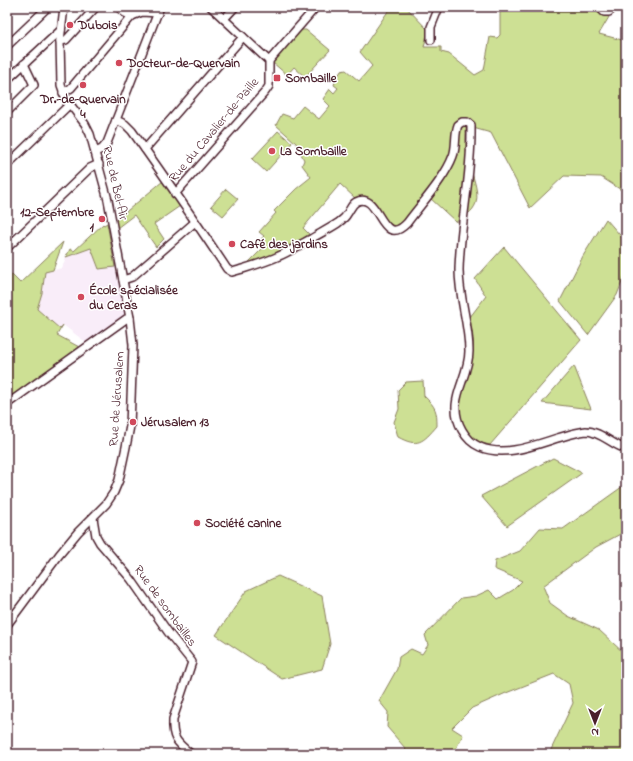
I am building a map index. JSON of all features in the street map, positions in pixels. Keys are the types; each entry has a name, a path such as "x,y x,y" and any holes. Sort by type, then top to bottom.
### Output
{"street":[{"path":"8,43 48,7"},
{"name":"Rue de Bel-Air","path":"64,7 60,41 61,85 70,104 89,130 108,200 123,280"},
{"path":"60,41 66,40 96,7"},
{"path":"118,7 125,13 132,16"},
{"path":"211,7 269,61 316,7"},
{"path":"224,19 235,7"},
{"path":"431,40 431,27 438,7"},
{"path":"599,7 604,12 609,12 614,7"},
{"path":"63,92 72,88 132,16 142,12 159,10 105,146 95,152"},
{"path":"7,80 61,30"},
{"path":"145,149 243,37"},
{"name":"Rue du Cavalier-de-Paille","path":"175,194 265,92 269,86 269,61"},
{"path":"7,112 34,85 24,64"},
{"path":"7,165 70,104"},
{"path":"116,120 129,127 227,268 232,272 284,254 337,223 346,215 357,201 367,202 370,204 376,210 384,225 390,230 394,231 400,229 407,223 445,172 454,156 458,125 462,122 467,122 471,125 470,157 459,278 469,354 456,400 456,413 460,426 473,443 491,450 520,448 586,431 594,432 609,442 626,449"},
{"path":"7,248 90,168 99,164"},
{"path":"123,280 132,277 195,222"},
{"name":"Rue de Jérusalem","path":"7,625 59,555 78,532 93,518 114,492 119,480 130,426 132,356 130,318 123,280"},
{"path":"7,404 126,319 130,318"},
{"name":"Rue de sombailles","path":"93,518 96,536 100,542 132,579 168,632 192,662 172,719 174,736 178,743 190,754"}],"shaded area":[{"name":"École spécialisée du Ceras","path":"91,248 99,269 115,267 125,316 87,343 63,325 61,329 36,309 42,293 45,272 62,268 66,257"}],"green space":[{"path":"391,7 406,7 428,30 424,47 441,47 441,52 449,54 475,75 484,70 490,37 497,38 500,35 500,10 485,10 485,7 599,7 609,17 599,34 626,41 626,193 601,177 564,176 530,208 491,133 466,126 466,153 476,186 477,198 473,209 456,222 430,198 437,191 435,182 402,224 397,227 391,225 387,221 374,203 369,199 356,199 340,184 303,228 309,234 282,253 246,265 264,247 258,242 264,236 259,232 276,213 274,211 296,189 311,177 302,165 304,160 296,143 276,125 282,114 293,118 303,106 319,119 330,106 323,99 330,89 334,93 338,88 334,85 341,71 346,70 359,81 372,66 360,52"},
{"path":"301,30 306,30 330,50 305,77 294,67 287,75 272,62"},
{"name":"La Sombaille","path":"278,131 292,143 266,172 252,159"},
{"path":"163,181 180,206 154,224 164,239 156,247 134,215 117,228 116,220"},
{"path":"226,189 238,199 223,216 211,206"},
{"path":"606,219 626,242 626,272 617,295 588,335 560,301 583,256"},
{"path":"107,223 115,267 99,269 91,248 66,257 70,249 74,251 103,224 104,225"},
{"path":"63,242 53,270 45,272 42,293 37,309 60,329 63,325 57,335 81,348 7,403 7,270 20,283"},
{"path":"504,247 581,340 490,445 477,440 469,434 463,426 459,406 473,351 470,317 486,296 475,279"},
{"path":"574,366 591,409 542,403"},
{"path":"423,381 424,396 435,410 437,426 428,436 420,442 415,443 398,437 394,422 399,409 398,390 406,382"},
{"path":"553,458 582,473 507,526 481,496"},
{"path":"626,484 626,531 596,547 543,586 550,603 568,616 599,630 626,655 626,754 549,754 573,703 569,684 554,674 472,708 452,728 463,735 453,754 407,754 405,748 387,727 388,712 379,701 397,669 399,657 411,649 422,654 428,645 425,635 461,598 476,596 489,590 498,599 513,590 522,581 494,569 495,561 520,551 540,528 563,529"},
{"path":"278,576 322,596 330,644 322,669 282,679 216,635 246,591"}],"place":[{"name":"Dubois","path":"70,25"},
{"name":"Docteur-de-Quervain","path":"119,63"},
{"name":"Sombaille","path":"277,78"},
{"name":"Dr.-de-Quervain 4","path":"83,85"},
{"name":"La Sombaille","path":"272,151"},
{"name":"12-Septembre 1","path":"102,219"},
{"name":"Café des jardins","path":"232,244"},
{"name":"École spécialisée du Ceras","path":"81,297"},
{"name":"Jérusalem 13","path":"133,422"},
{"name":"Société canine","path":"197,523"}]}
